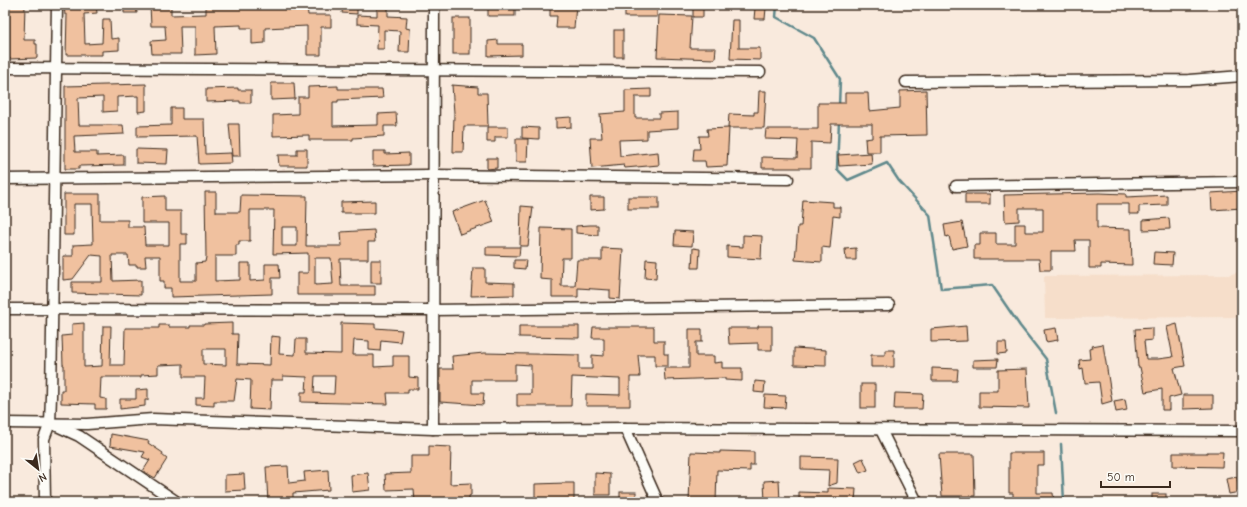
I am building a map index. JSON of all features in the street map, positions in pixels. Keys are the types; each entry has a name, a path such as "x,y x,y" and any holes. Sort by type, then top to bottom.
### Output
{"street":[{"path":"45,502 44,439 50,423 57,5"},
{"path":"433,429 432,310 434,5"},
{"path":"5,68 760,72"},
{"path":"906,82 1189,80 1242,76"},
{"path":"5,179 433,175 788,179"},
{"path":"956,186 1242,182"},
{"path":"5,309 432,310 889,305"},
{"path":"5,422 87,424 153,419 433,429 625,428 1242,431"},
{"path":"50,423 79,436 177,502"},
{"path":"625,428 658,502"},
{"path":"882,430 917,502"}],"shaded area":[{"path":"1242,271 1242,317 1045,318 1044,276 1228,275"}],"building":[{"path":"5,5 25,5 24,40 35,40 35,44 37,44 37,58 9,59 9,14 5,14"},
{"path":"64,5 96,5 97,13 84,14 85,44 102,43 103,19 110,19 111,39 119,38 119,50 102,51 102,55 66,55 67,15 65,15"},
{"path":"124,5 136,5 137,13 124,13"},
{"path":"150,5 171,5 171,15 206,14 206,5 307,5 308,15 331,15 331,27 321,27 321,55 307,55 307,26 265,28 265,43 252,44 252,28 241,28 241,25 215,26 216,54 195,55 195,26 180,26 181,54 152,54 151,41 166,40 165,26 151,26"},
{"path":"343,5 357,5 357,14 342,13"},
{"path":"377,5 388,5 388,16 407,17 406,28 410,29 409,52 399,52 400,31 384,30 384,49 377,49 378,25 357,24 357,15 377,16"},
{"path":"550,5 576,5 574,28 556,28 557,16 550,16"},
{"path":"625,5 657,5 657,17 625,17"},
{"path":"693,5 703,5 703,17 693,17"},
{"path":"488,7 515,7 515,16 488,16"},
{"path":"755,8 766,8 765,19 754,19"},
{"path":"659,15 692,16 690,48 716,48 715,59 657,57"},
{"path":"453,18 470,18 470,54 453,54"},
{"path":"732,20 739,20 739,48 760,48 760,60 730,59"},
{"path":"614,30 623,30 623,57 614,57"},
{"path":"498,40 498,44 522,44 522,55 488,56 488,41"},
{"path":"271,83 294,83 295,99 271,100"},
{"path":"146,84 146,111 138,112 138,96 117,97 117,111 103,112 103,97 78,98 79,125 123,125 124,134 74,136 75,152 97,152 97,156 124,155 124,165 79,166 79,169 65,169 65,86"},
{"path":"452,85 478,87 478,93 487,93 488,126 464,126 463,152 453,152 454,113"},
{"path":"338,86 338,89 382,89 383,98 338,100 338,102 333,102 333,126 378,125 378,114 396,113 397,126 384,126 384,136 353,138 353,140 309,140 309,135 273,136 273,115 298,114 298,97 308,97 308,87"},
{"path":"238,88 238,90 251,90 251,103 240,103 240,101 206,102 206,89"},
{"path":"651,89 651,97 635,97 635,118 659,118 659,113 678,112 678,128 647,130 647,139 619,140 620,156 658,152 659,165 625,168 624,165 592,168 590,138 602,138 600,114 625,112 625,90"},
{"path":"926,90 927,135 880,136 880,152 866,152 865,139 872,138 872,124 831,124 830,143 811,142 811,168 762,168 762,157 797,158 798,140 765,139 766,129 818,129 818,103 845,103 845,93 868,93 869,111 900,108 900,91"},
{"path":"759,91 766,91 764,128 728,128 729,114 754,115 754,112 758,112"},
{"path":"171,108 182,108 182,119 204,119 205,154 231,153 232,163 199,164 197,136 137,137 137,126 171,125"},
{"path":"571,117 571,127 556,128 556,118"},
{"path":"229,124 239,124 240,156 232,156"},
{"path":"487,127 508,127 508,137 495,137 495,142 487,142"},
{"path":"522,127 539,128 539,139 522,138"},
{"path":"729,128 727,166 706,167 705,161 693,161 694,149 700,149 699,136 708,136 707,129"},
{"path":"516,139 528,139 527,162 516,162"},
{"path":"136,149 168,150 167,164 136,163"},
{"path":"297,149 307,149 307,166 279,166 278,155 297,155"},
{"path":"373,151 385,151 385,154 409,153 409,165 373,166"},
{"path":"871,153 872,164 839,166 838,155"},
{"path":"487,158 497,158 497,168 487,169"},
{"path":"1242,191 1242,208 1212,210 1211,193"},
{"path":"205,192 216,192 216,212 240,212 241,195 307,196 306,246 342,246 341,232 374,230 375,242 368,242 368,259 340,259 341,286 375,286 375,295 297,295 297,273 308,273 308,253 273,254 274,210 250,210 250,241 239,241 239,245 236,245 236,256 215,256 215,281 240,280 240,263 250,263 250,281 265,280 265,264 279,264 280,278 272,278 272,294 171,297 171,288 164,288 164,281 160,281 160,256 145,256 146,267 137,267 137,265 129,265 128,255 112,255 113,281 141,280 141,295 72,293 72,282 102,282 102,256 91,255 73,279 63,280 63,256 73,256 73,245 93,244 92,204 74,204 74,235 64,235 64,194 100,194 100,220 128,220 128,227 144,227 145,245 169,245 169,223 142,223 142,197 165,196 165,211 181,211 181,234 187,234 187,244 180,244 180,281 196,281 196,263 205,262","holes":["282,227 297,227 297,246 282,246","315,258 331,258 333,284 315,285"]},
{"path":"1099,193 1126,194 1126,197 1167,195 1167,205 1139,206 1139,214 1129,214 1129,204 1097,204 1097,228 1131,229 1132,265 1101,264 1101,268 1089,268 1089,240 1075,240 1076,251 1051,251 1051,270 1040,270 1039,259 974,259 974,245 980,245 980,233 996,233 996,244 1015,244 1015,224 1025,224 1025,232 1043,232 1043,208 1019,208 1019,221 1005,222 1004,195"},
{"path":"965,194 990,194 990,204 965,204"},
{"path":"590,197 604,197 604,209 590,210"},
{"path":"628,197 659,197 659,209 628,209"},
{"path":"485,200 494,222 460,234 452,212"},
{"path":"803,200 833,202 833,207 840,207 840,217 833,216 830,248 822,247 822,262 795,260 798,226 801,226"},
{"path":"375,201 375,213 341,213 341,202"},
{"path":"521,206 533,207 528,246 520,246"},
{"path":"1169,218 1170,229 1143,230 1143,220"},
{"path":"962,222 967,246 952,249 949,236 946,237 944,225"},
{"path":"598,225 598,235 576,233 576,226"},
{"path":"541,228 571,229 571,258 562,258 561,286 575,286 577,260 602,260 602,248 623,249 620,299 610,298 610,290 578,288 578,297 552,297 552,280 540,279"},
{"path":"675,231 693,232 692,246 674,245"},
{"path":"743,235 762,236 761,259 727,257 727,246 743,247"},
{"path":"486,247 520,247 519,256 486,255"},
{"path":"693,248 700,249 699,268 692,268"},
{"path":"856,248 856,260 846,260 845,249"},
{"path":"1154,252 1173,253 1172,265 1153,264"},
{"path":"646,259 657,260 656,279 645,278"},
{"path":"371,260 381,260 381,283 371,283"},
{"path":"514,260 526,260 525,269 514,268"},
{"path":"473,268 485,268 485,282 514,283 514,295 471,296"},
{"path":"84,323 84,367 102,366 103,326 111,326 110,365 124,365 125,328 159,328 159,325 169,325 169,327 190,327 190,325 232,323 232,334 238,334 237,364 270,365 271,336 280,337 279,354 295,355 296,339 306,339 306,353 341,354 341,323 375,324 375,328 402,330 400,342 381,340 380,351 369,350 369,341 354,340 353,355 374,355 374,367 393,366 393,356 409,356 409,377 418,378 418,389 408,389 408,393 387,393 388,404 301,402 301,392 306,392 307,377 283,376 283,380 271,380 270,410 250,409 251,380 237,379 234,401 214,401 214,406 196,405 196,398 204,398 205,377 183,377 183,364 158,365 158,374 141,375 141,377 101,377 100,398 106,399 106,409 95,409 95,404 61,403 61,390 64,390 62,336 72,335 72,324","holes":["203,349 226,349 226,365 203,364","315,376 335,376 334,394 314,393"]},
{"path":"1177,324 1185,366 1174,368 1181,395 1169,398 1169,410 1162,410 1162,389 1145,392 1140,367 1138,367 1135,329 1152,328 1152,340 1144,341 1146,359 1158,359 1173,357 1167,327"},
{"path":"519,326 579,326 579,338 519,337"},
{"path":"758,326 772,326 772,350 758,350 758,343 729,344 728,328 758,328"},
{"path":"966,326 967,341 931,342 931,329"},
{"path":"593,327 654,327 654,341 664,341 664,354 668,354 668,366 655,366 655,355 638,355 640,377 630,377 630,406 586,406 586,394 620,395 620,379 572,377 571,406 517,406 517,394 531,394 531,365 515,364 515,380 472,380 472,393 484,393 483,405 440,402 440,369 453,369 452,356 484,353 579,355 579,369 592,369 592,355 604,356 604,338 592,338"},
{"path":"1056,328 1058,340 1046,342 1044,330"},
{"path":"689,329 702,329 702,342 696,342 696,356 714,356 714,363 722,362 722,368 742,368 742,381 725,380 725,378 665,380 664,368 689,368"},
{"path":"998,342 1006,342 1007,353 998,354"},
{"path":"1103,344 1112,401 1102,404 1099,382 1085,383 1083,368 1080,369 1079,360 1090,359 1089,349 1093,348 1092,346"},
{"path":"794,348 826,350 826,366 794,365"},
{"path":"885,350 894,350 894,367 871,367 871,355 885,355"},
{"path":"998,359 997,367 973,367 973,360"},
{"path":"932,368 958,369 957,381 932,381"},
{"path":"1027,369 1029,408 979,407 979,391 998,391 998,370"},
{"path":"755,381 765,382 764,393 754,392"},
{"path":"861,384 875,384 875,408 861,408"},
{"path":"148,389 148,400 145,400 145,406 120,409 120,399 136,399 136,390"},
{"path":"895,393 923,394 922,409 894,409"},
{"path":"765,395 786,396 785,408 764,407"},
{"path":"1183,395 1213,395 1213,408 1183,409"},
{"path":"1125,399 1127,410 1116,412 1114,401"},
{"path":"111,434 149,441 148,443 163,453 162,455 167,459 155,478 143,471 150,460 142,457 145,452 110,446"},
{"path":"429,446 451,447 450,484 471,483 471,495 469,496 469,502 415,502 414,489 386,490 385,474 411,473 411,456 429,456"},
{"path":"720,451 754,452 754,465 750,465 750,471 717,470 716,502 689,502 691,452 720,453"},
{"path":"1223,452 1222,467 1173,466 1173,453"},
{"path":"1009,453 1044,453 1044,465 1037,465 1037,493 1053,493 1054,502 1013,502 1013,493 1009,493"},
{"path":"939,454 974,454 975,496 942,496"},
{"path":"801,457 838,458 837,483 828,486 829,470 801,469"},
{"path":"863,458 868,470 860,473 855,462"},
{"path":"288,466 289,483 305,481 304,472 328,470 329,490 293,493 293,502 268,502 266,467"},
{"path":"368,473 370,490 352,492 351,475"},
{"path":"595,473 610,474 610,495 595,495"},
{"path":"244,474 245,490 225,491 225,475"},
{"path":"1237,477 1240,492 1229,494 1226,479"},
{"path":"779,480 780,502 765,502 764,481"},
{"path":"574,483 574,502 535,502 535,484"},
{"path":"828,488 856,489 855,502 799,502 799,492 828,493"},
{"path":"620,492 636,492 636,502 620,502"},
{"path":"1152,494 1166,494 1166,502 1152,502"}],"waterway":[{"path":"777,5 776,17 814,38 840,79 839,106"},
{"path":"839,121 837,169 848,180 887,163 899,181 930,215 941,289 992,285 1020,326 1046,359 1056,413"},
{"path":"1061,444 1064,502"}]}
